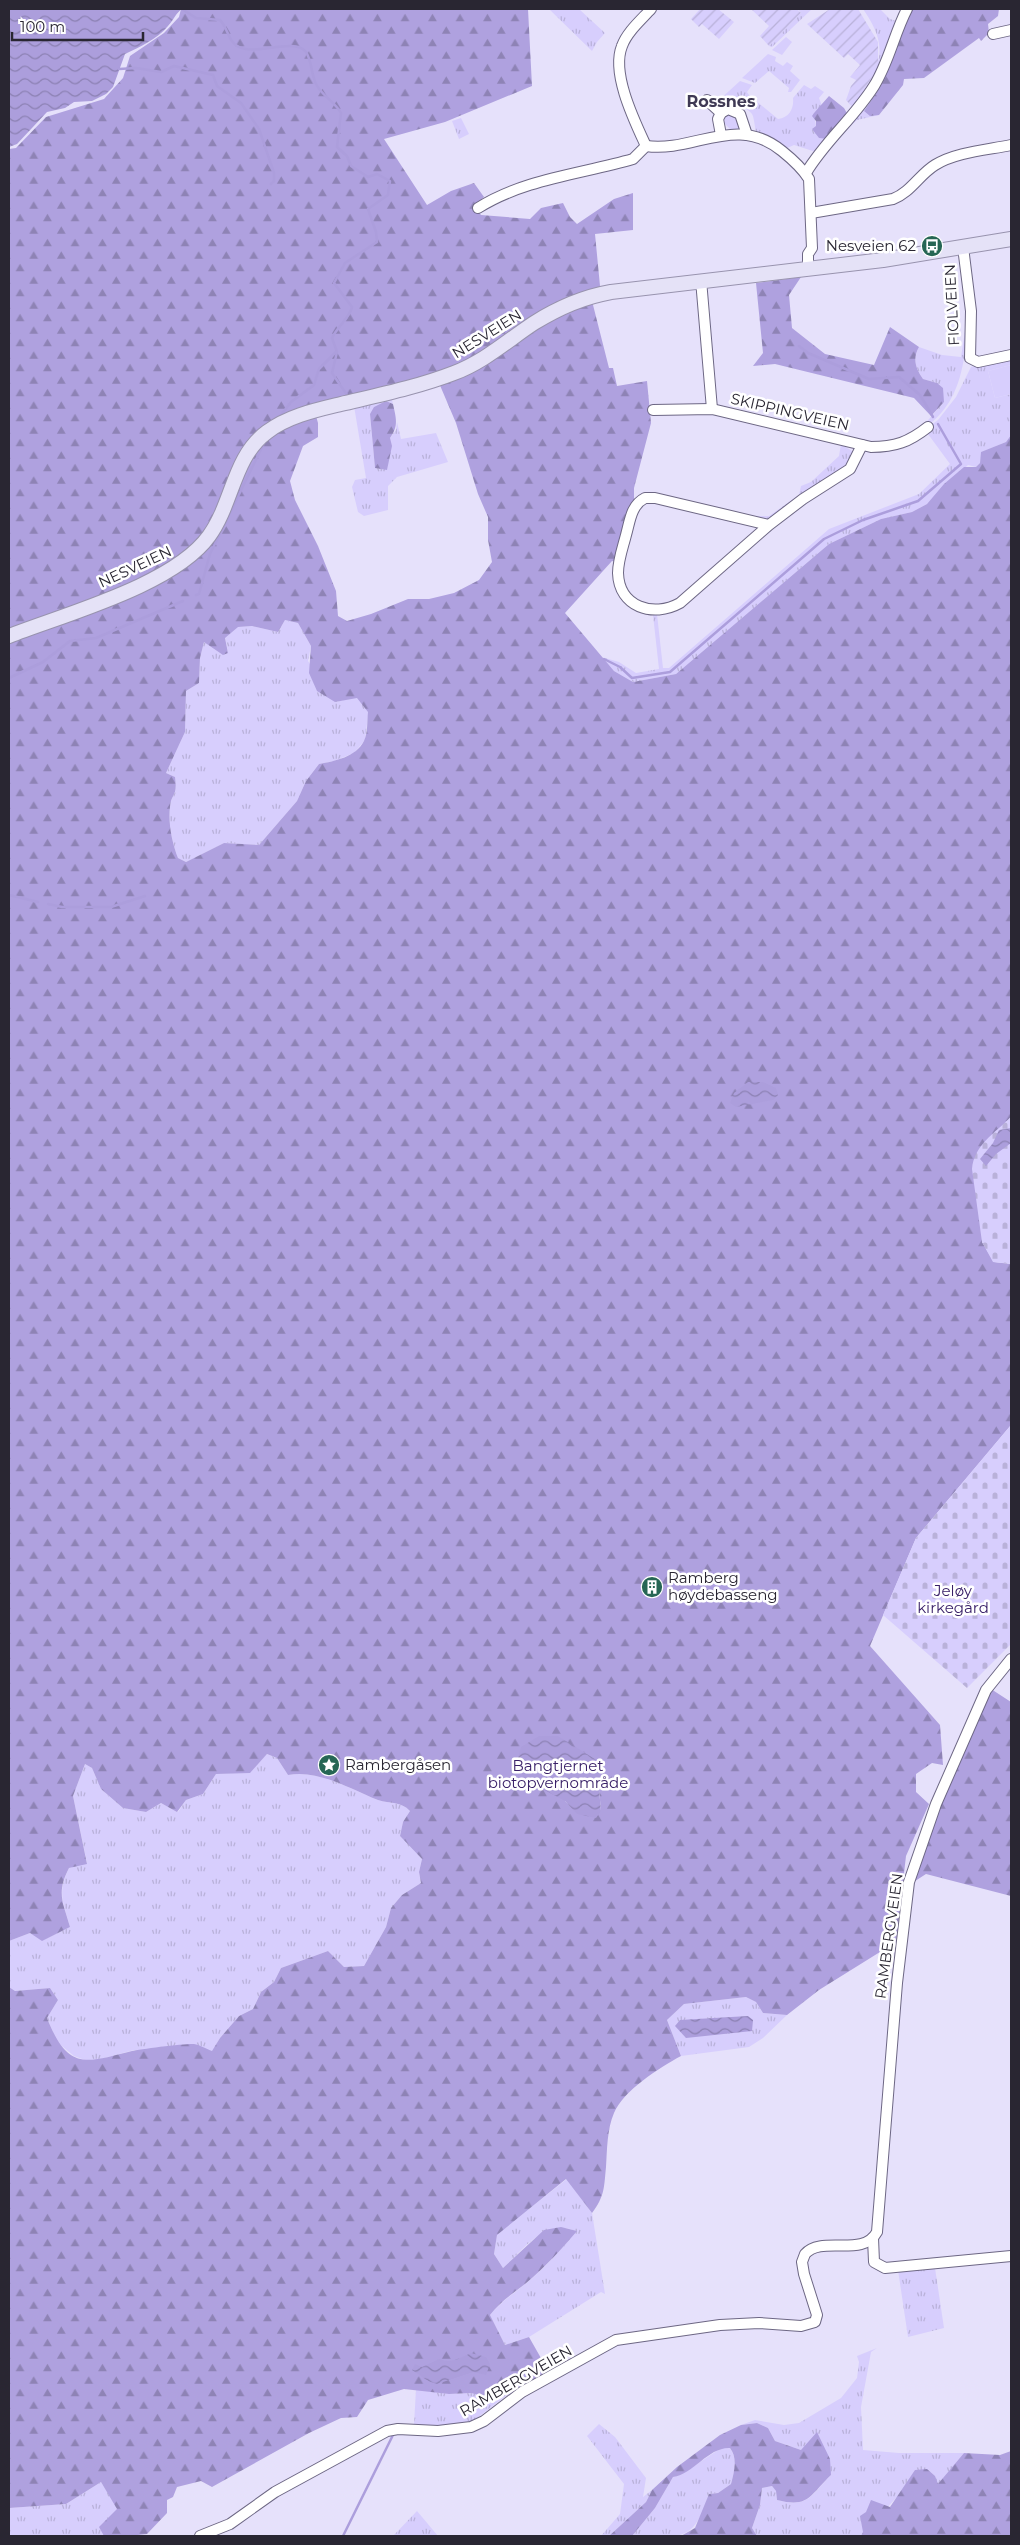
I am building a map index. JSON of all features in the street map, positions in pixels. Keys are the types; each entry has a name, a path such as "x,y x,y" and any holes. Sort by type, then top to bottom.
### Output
{"main road":[{"name":"NESVEIEN","path":"9,636 142,584 165,574 191,557 215,527 247,454 259,439 280,423 320,409 456,373 484,358 535,323 586,298 611,292 701,280 883,260 1011,239"}],"street":[{"path":"646,146 622,84 618,62 625,41 651,9"},
{"path":"806,173 820,151 858,111 874,86 887,61 907,9"},
{"path":"993,34 1011,30"},
{"path":"708,100 721,112"},
{"path":"721,135 718,119 721,112 728,109 738,112 747,135"},
{"path":"646,146 661,148 721,135 747,135 776,147 806,173 810,184 812,248 816,254 813,267"},
{"path":"478,208 502,194 633,158 646,146"},
{"path":"811,213 893,199 905,192 941,162 1011,146"},
{"name":"FIOLVEIEN","path":"963,247 969,293 970,355 972,360 978,362 1011,355"},
{"name":"SKIPPINGVEIEN","path":"701,280 712,409"},
{"name":"SKIPPINGVEIEN","path":"653,410 712,409 862,446 898,445 910,440 928,427"},
{"name":"SKIPPINGVEIEN","path":"768,526 655,498 645,498 633,510 619,562 618,574 622,590 635,605 646,610 671,608 680,603 768,526 803,499 850,469 862,446"},
{"name":"RAMBERGVEIEN","path":"1011,1659 986,1690 936,1804 909,1882 897,1984 878,2228 873,2238 874,2262 885,2268 1011,2256"},
{"name":"RAMBERGVEIEN","path":"200,2536 230,2524 272,2493 386,2431 398,2429 454,2430 476,2425 522,2392 616,2340 720,2325 759,2323 802,2326 813,2323 817,2319 804,2274 802,2262 804,2254 815,2248 864,2243 873,2238"}],"green space":[{"name":"Bangtjernet biotopvernområde","path":"181,9 528,9 532,86 445,122 384,139 427,205 451,191 474,183 484,197 474,206 481,215 530,219 541,208 563,203 570,217 577,224 614,199 633,193 633,230 595,234 600,286 592,301 609,368 613,368 617,386 647,381 651,423 634,488 634,503 616,562 612,561 565,613 614,671 633,682 676,674 829,544 881,519 912,512 927,504 944,484 964,467 976,467 980,463 981,452 1006,442 1011,435 1011,1117 1003,1125 982,1242 994,1262 1011,1264 1011,1425 916,1538 870,1646 940,1725 943,1765 932,1763 916,1774 916,1792 929,1804 906,1856 896,1942 819,1990 787,2015 763,2013 756,2002 746,1997 684,2004 667,2020 681,2056 643,2080 619,2104 614,2113 609,2133 603,2191 592,2213 566,2179 497,2235 494,2254 503,2268 544,2230 561,2227 577,2231 546,2265 502,2302 490,2315 505,2345 529,2337 550,2374 533,2380 511,2383 482,2396 471,2393 449,2394 404,2389 368,2400 357,2417 341,2418 309,2433 212,2487 201,2481 177,2487 173,2497 167,2500 167,2513 147,2534 104,2536 99,2527 117,2509 101,2482 66,2504 9,2508 9,1987 15,1991 50,1988 58,2000 47,2018 63,2047 71,2055 80,2059 90,2060 136,2050 190,2044 199,2045 212,2051 220,2038 239,2016 253,2009 261,1992 274,1982 281,1968 328,1951 344,1967 364,1966 386,1927 391,1908 402,1895 421,1883 419,1872 422,1859 400,1836 403,1822 410,1811 407,1808 399,1804 378,1800 322,1777 299,1774 288,1775 277,1758 267,1754 250,1773 216,1774 203,1794 186,1800 177,1812 161,1803 146,1812 123,1808 101,1789 92,1768 85,1764 73,1796 87,1864 69,1868 62,1891 63,1904 70,1927 42,1941 30,1933 9,1941 9,149 16,148 46,117 104,99 123,78 130,56 164,33 179,17","holes":["439,383 456,423 478,494 488,517 488,540 492,562 479,580 454,593 429,599 408,599 371,614 347,621 338,616 336,591 318,546 295,500 290,481 303,446 318,437 316,416","285,620 298,623 311,646 309,673 317,691 335,702 357,698 368,712 367,731 364,741 350,755 319,764 306,781 297,801 259,845 224,843 186,862 178,858 172,839 170,813 176,783 175,777 166,773 185,732 186,691 199,683 200,658 204,642 223,655 228,653 225,638 238,627 252,626 278,632","606,1776 599,1789 601,1811 578,1814 565,1801"]},
{"path":"549,9 579,9 605,33 592,51"},
{"path":"700,9 718,9 734,22 719,39 702,24 699,27 691,19"},
{"path":"751,9 797,9 801,13 769,46 760,36 769,26"},
{"path":"798,9 812,9 772,47 769,46 801,13"},
{"path":"830,9 858,9 878,42 878,67 853,108 846,100 851,86 856,80 850,77 860,65 848,54 844,58 807,24"},
{"path":"863,9 880,9 890,19 899,22 880,71 852,109 875,72 880,49 878,37"},
{"path":"909,9 999,9 998,16 988,24 989,33 981,41 979,38 924,78 904,79 903,85 879,115 870,116 864,111 877,92"},
{"path":"786,37 792,42 782,55 772,50"},
{"path":"768,54 776,57 775,61 783,66 787,62 793,66 790,71 800,80 791,92 788,92 789,88 769,71 755,83 742,78"},
{"path":"740,81 752,85 747,92 749,95 778,119 790,112 793,98 804,85 811,89 815,86 824,92 819,98 822,106 814,113 816,126 828,139 816,152 794,145 785,149 756,133 753,115 746,108 734,102 720,104 718,101"},
{"path":"880,86 864,111 879,115 857,120 832,143"},
{"path":"829,96 844,108 848,115 828,139 819,138 812,129 816,126 816,121 812,116"},
{"path":"730,114 736,118 740,130 731,130 724,123 725,117"},
{"path":"461,118 469,134 459,139 452,121"},
{"path":"801,277 789,295 792,328 825,354 874,365 890,327 919,347 915,360 918,371 923,379 937,383 943,388 944,402 931,416 914,398 775,364 753,366 763,353 756,283"},
{"path":"966,324 963,362 953,394 945,408 933,421 919,431 900,440 922,427 944,402 937,383 923,379 918,371 915,360 919,347 942,355 961,357"},
{"path":"1011,358 1011,365 988,371 995,398 1011,394 1011,435 1006,442 982,452 980,463 976,467 968,465 927,504 912,512 881,519 829,544 676,674 633,682 614,671 602,659 605,658 619,662 636,673 659,669 653,615 657,614 663,668 669,668 829,529 919,494 950,464 928,434 901,447 938,420 956,397 971,367"},
{"path":"1011,365 1011,394 995,398 988,371"},
{"path":"391,396 393,404 386,401 370,414 375,468 387,469 390,438 396,430 397,422 401,439 436,433 448,462 397,477 388,486 388,510 364,516 358,512 352,487 355,480 366,478 354,406"},
{"path":"386,401 393,404 396,422 395,430 390,438 392,446 387,470 375,468 370,414 374,407"},
{"path":"841,444 852,451 853,455 848,465 768,519 756,518 756,516 769,516 799,495 801,486 811,482 839,456"},
{"path":"285,620 298,623 311,646 308,661 335,702 357,697 437,622 368,716 365,740 354,753 334,761 319,764 306,781 297,801 259,845 224,843 186,862 178,858 172,839 170,813 176,783 175,777 166,773 185,732 186,691 199,683 200,658 204,642 228,652 225,637 237,627 252,626 278,632"},
{"path":"1011,1117 1011,1264 993,1262 982,1242 972,1169 981,1146"},
{"name":"Jeløy kirkegård","path":"1011,1425 1011,1644 967,1688 883,1615 916,1538"},
{"path":"991,1689 1011,1702 1011,1896 926,1874 912,1883 924,1843"},
{"path":"267,1754 277,1758 288,1775 299,1774 322,1777 378,1800 399,1804 407,1808 410,1811 403,1822 400,1836 422,1859 419,1872 421,1883 402,1895 391,1908 386,1927 364,1966 344,1967 328,1951 281,1968 274,1982 261,1992 253,2009 239,2016 220,2038 212,2052 134,2050 90,2062 74,2056 57,2042 47,2018 58,2000 50,1988 15,1991 9,1987 9,1941 30,1933 43,1940 70,1927 62,1898 62,1891 69,1868 87,1863 73,1796 85,1764 92,1768 101,1789 123,1808 146,1812 161,1803 178,1812 186,1800 203,1794 216,1774 250,1772"},
{"path":"746,1997 756,2002 763,2013 787,2015 763,2038 749,2047 681,2056 667,2020 684,2004"},
{"path":"567,2179 592,2213 605,2294 601,2292 529,2337 505,2345 490,2315 502,2302 546,2266 576,2231 565,2228 545,2232 527,2245 503,2268 494,2254 497,2234"},
{"path":"935,2268 944,2328 908,2337 898,2270"},
{"path":"877,2348 871,2352 861,2407 863,2450 899,2453 964,2453 938,2485 896,2498 861,2536 757,2536 752,2528 760,2505 762,2488 772,2486 776,2491 777,2500 788,2502 803,2501 813,2494 831,2475 801,2450 775,2441 768,2428 757,2423 741,2425 755,2420 784,2425 799,2423 841,2398 857,2378 859,2362 857,2356"},
{"path":"533,2380 511,2392 473,2421 452,2426 414,2425 416,2389 449,2394 471,2393 482,2396 511,2383"},
{"path":"757,2423 768,2428 775,2441 801,2450 817,2432 830,2459 831,2475 808,2498 796,2502 777,2500 776,2491 772,2486 762,2488 760,2505 752,2528 757,2536 681,2536 695,2528 709,2494 718,2493 731,2484 735,2465 734,2456 730,2448 722,2449 708,2456 681,2475 673,2477 655,2508 632,2536 609,2536 646,2502 652,2490 677,2467 720,2435 741,2425"},
{"path":"599,2424 615,2437 646,2478 643,2497 652,2490 646,2502 609,2536 601,2536 620,2514 624,2484 587,2436"},
{"path":"721,2448 730,2448 734,2457 735,2466 731,2484 718,2493 709,2494 697,2522 690,2530 673,2536 632,2536 655,2508 673,2477 682,2474"},
{"path":"1011,2451 1011,2536 861,2536 863,2532 860,2516 866,2512 871,2500 890,2507 915,2470 927,2469 935,2476 938,2484 964,2453 1000,2455"},
{"path":"101,2482 118,2509 104,2535 113,2536 9,2536 9,2508 66,2504"},
{"path":"417,2511 438,2536 393,2536"}],"water":[{"path":"9,9 182,9 154,39 125,54 113,87 106,94 92,101 74,102 65,108 47,112 17,144 9,147"},
{"path":"748,1082 763,1082 776,1088 778,1095 773,1100 736,1107 730,1103 734,1093"},
{"path":"1011,1128 1011,1143 996,1154 986,1166 980,1159 993,1143 999,1130"},
{"path":"539,1736 558,1736 598,1761 606,1776 599,1789 601,1811 596,1818 577,1814 565,1801 524,1779 517,1762 521,1747"},
{"path":"748,2016 753,2020 752,2031 686,2038 675,2026 680,2020"},
{"path":"471,2353 486,2357 490,2364 486,2375 473,2372 437,2384 428,2381 412,2370 415,2364 422,2367 439,2359 452,2361"}],"waterway":[{"path":"182,9 196,18 220,20 230,38 239,47 255,49 293,46 306,52 316,84 341,113 337,147 347,156 351,166 368,177 377,174 390,181 388,195 368,209 376,232 377,242 345,263 334,283 352,307 332,338 337,352 332,373 347,395"},
{"path":"119,69 136,68 161,72 174,66 213,75 217,86 241,103 259,129 274,173 274,181 271,184"},
{"path":"799,346 808,353 869,379 899,377 920,395 933,417"},
{"path":"281,415 291,402 314,385 319,369 336,352"},
{"path":"604,659 620,667 632,678 670,672 824,539 863,520 918,501 961,464 938,424"},
{"path":"196,595 199,594 210,554 264,443"},
{"path":"9,678 43,662 70,641 96,638 183,601"},
{"path":"9,895 38,902"},
{"path":"48,904 62,907 111,907 145,896"},
{"path":"343,2536 393,2435"}],"place":[{"name":"Nesveien 62","path":"932,246"},
{"name":"Ramberg høydebasseng","path":"652,1587"},
{"name":"Rambergåsen","path":"329,1765"}],"district":[{"name":"Rossnes","path":"721,101"}]}
